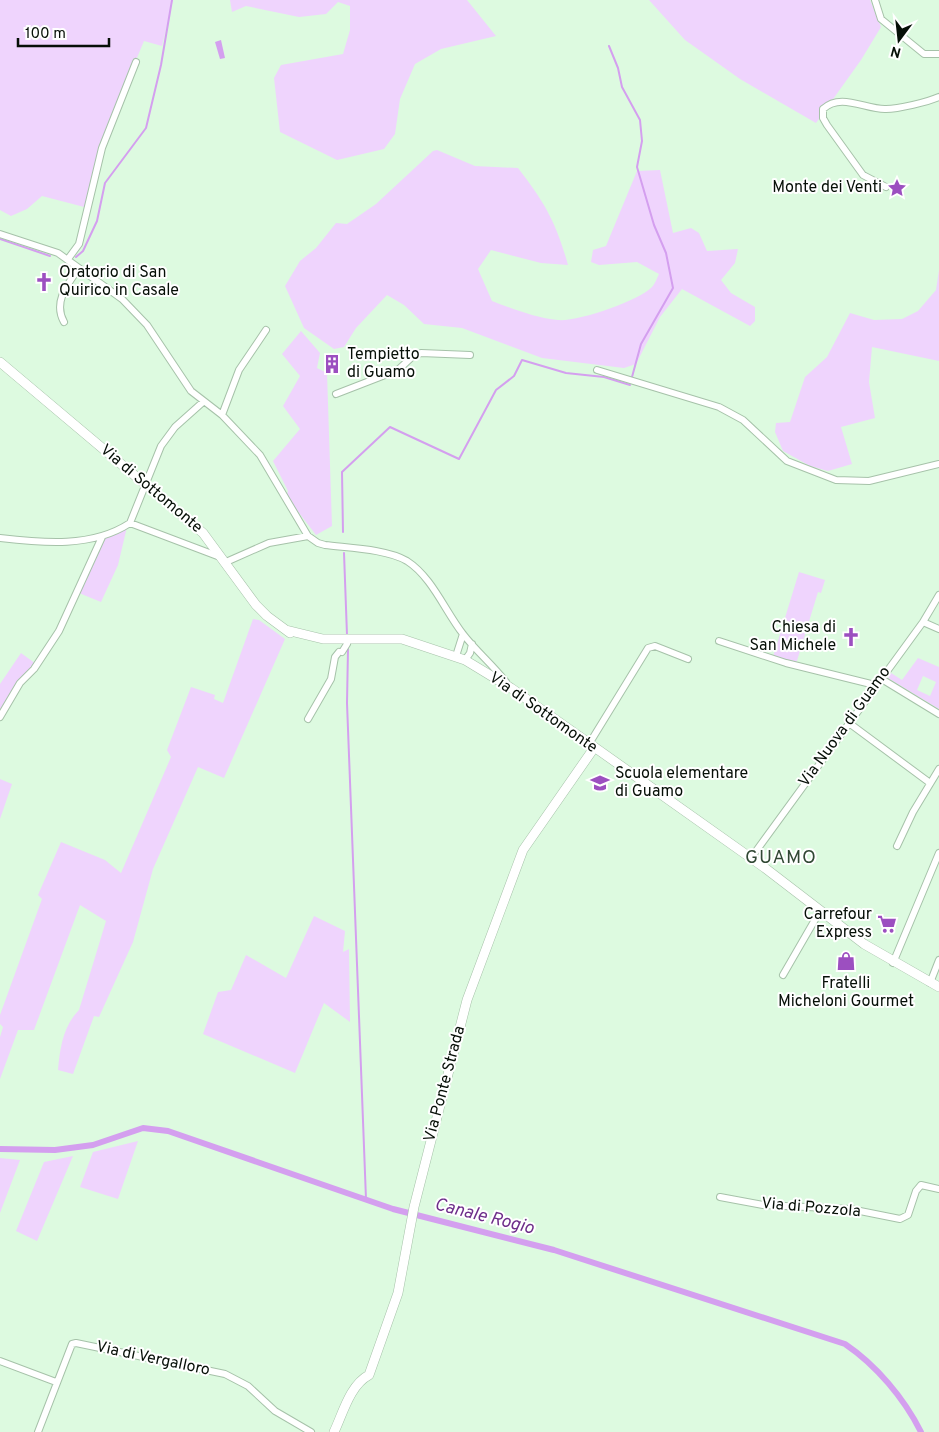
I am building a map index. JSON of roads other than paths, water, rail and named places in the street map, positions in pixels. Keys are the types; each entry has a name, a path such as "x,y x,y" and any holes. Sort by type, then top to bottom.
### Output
{"main road":[{"name":"Via di Sottomonte","path":"0,362 203,533 225,560 256,605 296,637 343,650 410,643"},
{"name":"Via di Sottomonte","path":"286,630 323,639 390,638 465,660 510,688 750,858 820,911 894,963 939,987"},
{"name":"Via Ponte Strada","path":"334,1432 354,1389 360,1380 370,1373 398,1293 414,1207 467,1000 515,868 532,836 591,746"}],"street":[{"path":"875,0 881,19 924,54 939,54"},
{"path":"68,259 80,244 102,148 136,62"},
{"path":"886,187 863,175 827,125 823,118 823,109 829,104 848,102 887,110 939,97"},
{"path":"0,234 58,253 122,299 147,325 191,392 222,416 260,455 308,536 318,543 325,545 370,551 399,557 408,561 422,574 463,634 510,688"},
{"path":"64,322 59,311 60,302 63,292 79,268"},
{"path":"222,416 231,387 239,370 266,330"},
{"path":"336,394 398,370 413,356 421,353 470,355"},
{"path":"597,370 719,407 743,420 787,461 836,480 869,481 939,464"},
{"path":"0,538 52,542 102,536 130,523 144,484 167,436 203,402"},
{"path":"130,523 225,560 269,543 308,536"},
{"path":"0,716 20,683 34,669 59,631 102,536"},
{"name":"Via Nuova di Guamo","path":"750,858 849,724 880,678 923,622 939,596"},
{"path":"923,622 939,629"},
{"path":"456,656 463,634"},
{"path":"719,641 786,663 875,685"},
{"path":"465,660 470,653 472,644"},
{"path":"591,746 648,648 655,646 688,659"},
{"path":"308,719 331,679 335,658 343,650"},
{"path":"880,678 939,714"},
{"path":"849,724 930,783"},
{"path":"897,846 939,769"},
{"path":"894,963 939,853"},
{"path":"783,975 820,911"},
{"path":"930,982 939,960"},
{"name":"Via di Pozzola","path":"720,1197 763,1204 850,1209 900,1219 908,1215 916,1191 921,1185 939,1189"},
{"name":"Via di Vergalloro","path":"38,1432 72,1344 84,1344 225,1374 248,1386 275,1411 311,1432"},
{"path":"0,1361 56,1382"}],"waterway":[{"path":"76,257 83,251 97,221 105,183 146,128 161,65 172,0"},
{"path":"609,46 618,68 622,87 640,120 642,141 637,167 654,225 666,253 673,288 641,344 632,377"},
{"path":"0,239 50,256"},
{"path":"343,532 342,472 390,427 459,459 496,390 514,376 522,360 566,373 604,377 630,385"},
{"path":"344,553 347,635"},
{"path":"348,649 347,703 366,1199"},
{"name":"Canale Rogio","path":"0,1149 55,1150 93,1145 143,1128 168,1131 393,1209 554,1250 845,1344 868,1362 888,1383 898,1395 921,1432"}],"place":[{"name":"Monte dei Venti","path":"897,188"},
{"name":"Oratorio di San Quirico in Casale","path":"44,282"},
{"name":"Tempietto di Guamo","path":"332,364"},
{"name":"Chiesa di San Michele","path":"851,637"},
{"name":"Scuola elementare di Guamo","path":"600,783"},
{"name":"Carrefour Express","path":"887,924"},
{"name":"Fratelli Micheloni Gourmet","path":"846,961"}],"district":[{"name":"GUAMO","path":"781,858"}]}
